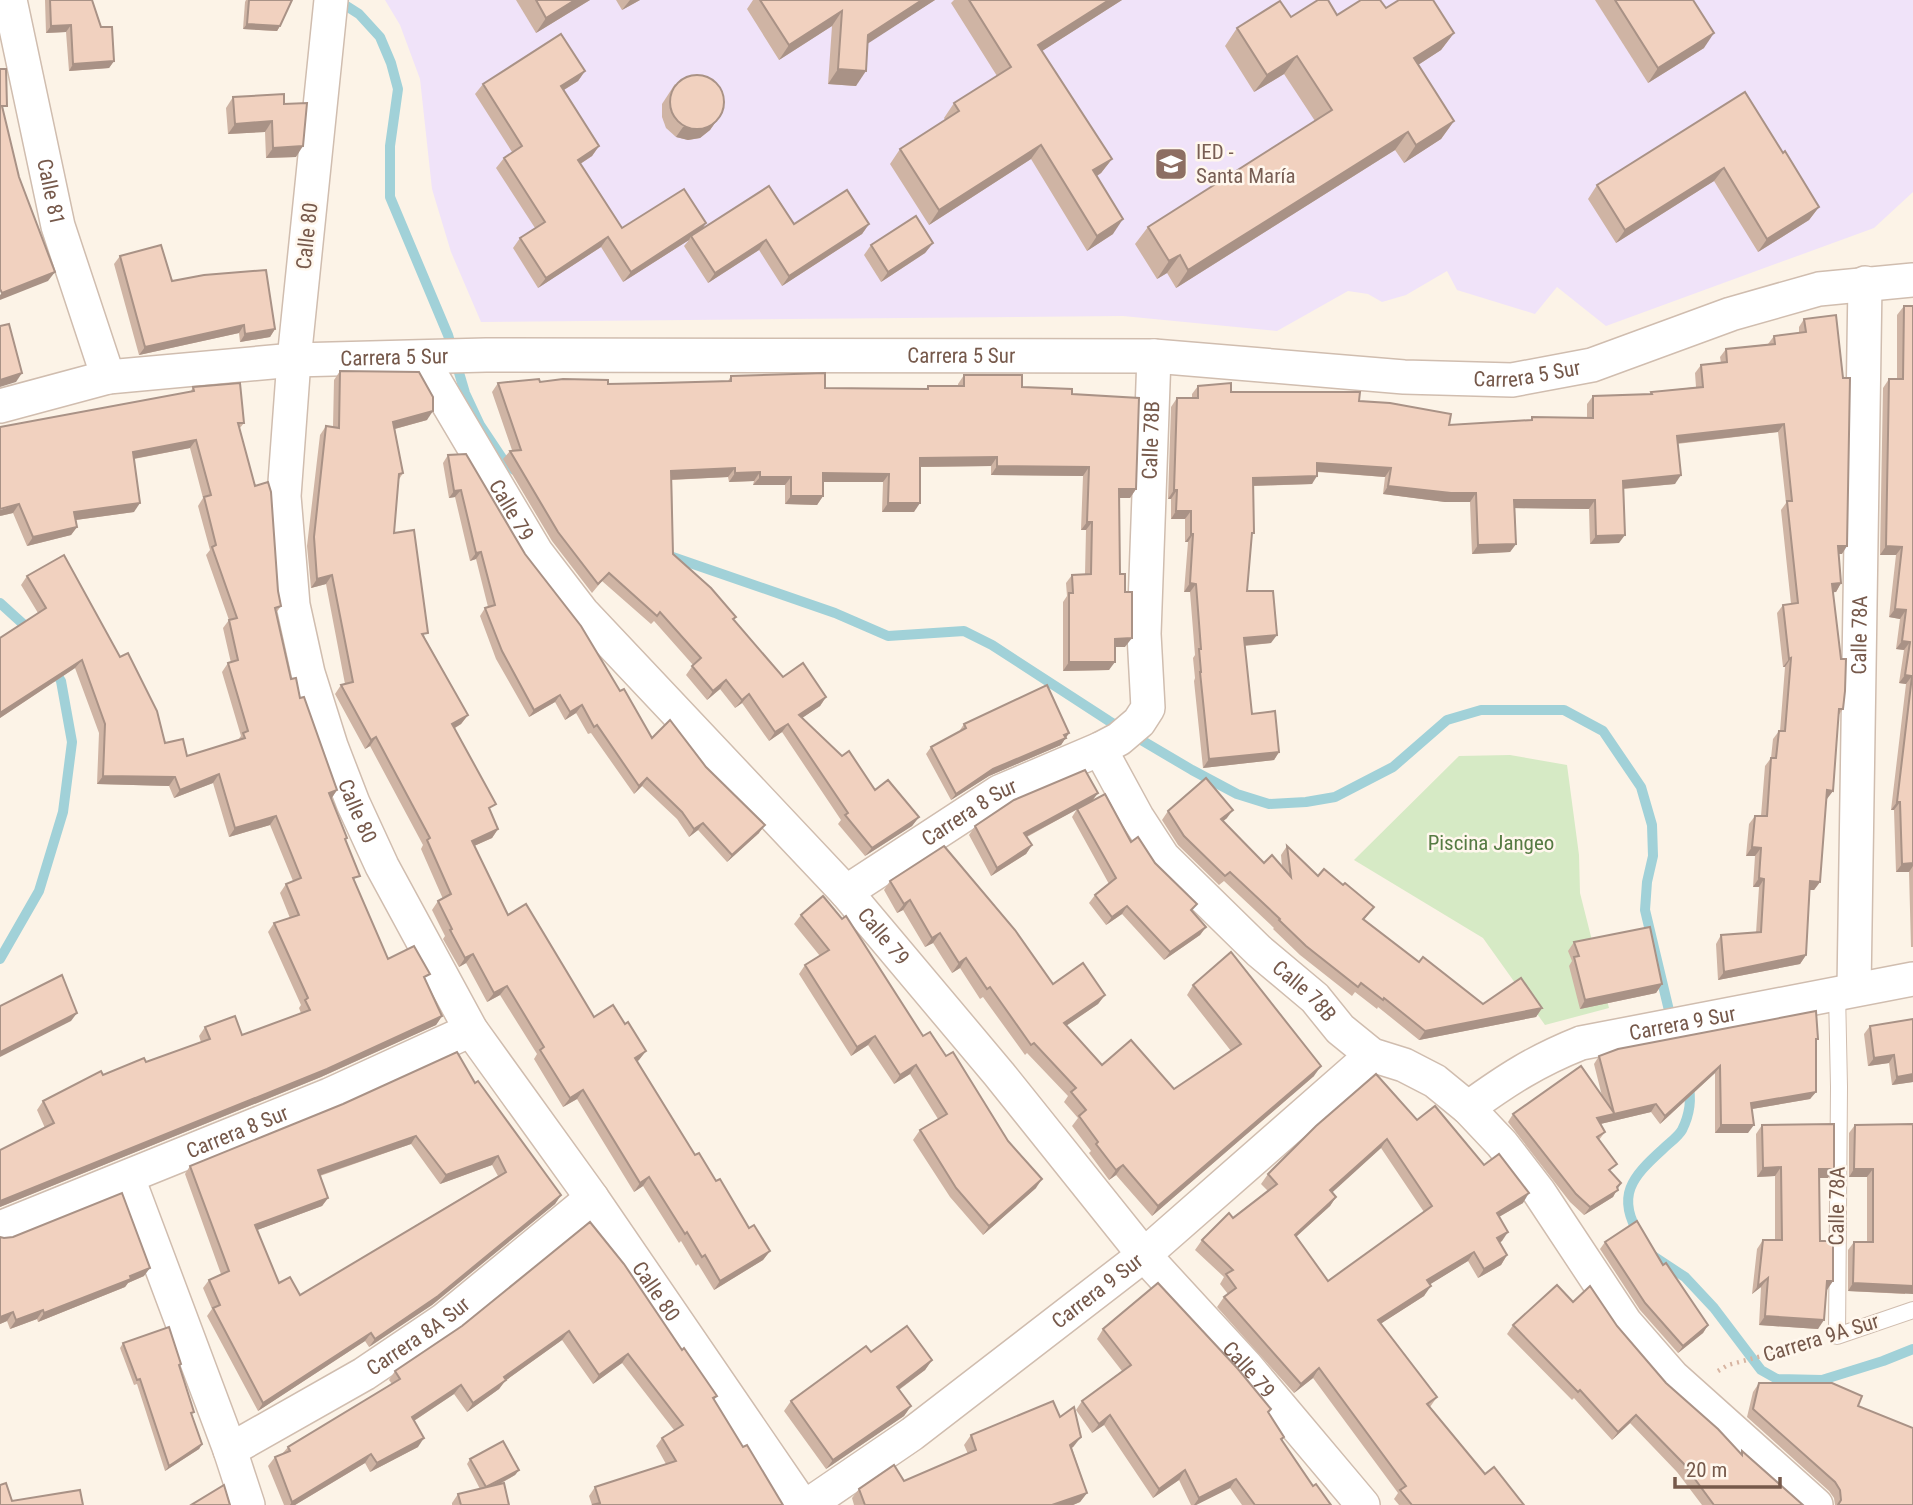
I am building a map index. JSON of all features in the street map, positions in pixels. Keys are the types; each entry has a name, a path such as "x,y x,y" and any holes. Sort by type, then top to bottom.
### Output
{"street":[{"name":"Calle 81","path":"10,0 58,226 108,377"},
{"name":"Calle 80","path":"331,4 294,360 284,496 293,605 308,673 331,746 377,856 471,1030 592,1198 802,1505"},
{"name":"Carrera 5 Sur","path":"0,405 108,377 294,360 486,355 1154,356 1404,377 1512,380 1592,365 1731,314 1819,289 1913,280"},
{"name":"Calle 78A","path":"1846,990 1865,283"},
{"name":"Calle 78B","path":"1154,356 1144,585 1147,708 1120,737 1137,817 1163,857 1259,951 1315,998 1340,1028 1372,1055 1404,1065 1435,1081 1468,1108 1502,1144 1539,1192 1625,1322 1665,1368 1816,1505"},
{"name":"Calle 79","path":"421,358 536,552 582,612 846,892 999,1074 1143,1255 1246,1366 1363,1505"},
{"name":"Carrera 8 Sur","path":"846,892 999,792 1120,737"},
{"name":"Carrera 9 Sur","path":"1468,1108 1516,1073 1581,1043 1913,979"},
{"name":"Carrera 8 Sur","path":"0,1228 329,1095 471,1030"},
{"name":"Carrera 9 Sur","path":"808,1505 912,1434 1143,1255 1372,1055"},
{"path":"128,1178 248,1505"},
{"name":"Carrera 8A Sur","path":"230,1450 363,1374 444,1320 592,1198"}],"lane":[{"name":"Calle 78A","path":"1837,1336 1839,1087 1846,990"},
{"name":"Carrera 9A Sur","path":"1837,1336 1913,1310"}],"path":[{"name":"Carrera 9A Sur","path":"1728,1365 1837,1336"}],"shaded area":[{"name":"IED - Santa María","path":"385,0 1913,0 1913,192 1874,228 1606,326 1557,287 1535,314 1457,290 1447,271 1406,295 1382,302 1368,294 1348,291 1277,331 1123,316 481,322 451,252 432,189 420,79 400,25"}],"green space":[{"name":"Piscina Jangeo","path":"1510,755 1567,765 1579,855 1580,893 1609,1008 1545,1025 1483,938 1354,860 1459,756"}],"building":[{"path":"50,0 92,0 101,27 112,27 114,61 73,64 71,25 51,26"},
{"path":"249,0 292,0 280,26 247,24"},
{"path":"536,0 575,0 546,18"},
{"path":"760,0 922,0 868,35 866,71 838,69 842,11 789,45"},
{"path":"969,0 1109,0 1038,45 1112,159 1093,170 1123,219 1097,236 1041,145 939,210 900,149 959,111 954,103 1011,67"},
{"path":"1318,0 1328,0 1337,15 1361,0 1380,0 1386,8 1399,0 1433,0 1454,33 1414,58 1454,121 1416,145 1408,132 1188,270 1180,255 1169,261 1148,227 1332,110 1297,56 1267,75 1237,28 1280,1 1291,17"},
{"path":"1615,0 1693,0 1714,33 1658,68"},
{"path":"561,34 585,71 561,86 599,146 578,160 622,228 684,189 706,223 631,272 608,237 546,278 520,238 545,222 504,158 522,146 483,84"},
{"path":"0,69 6,69 7,106 2,106 19,177 55,272 2,293 0,289"},
{"path":"702,75 712,79 720,87 724,102 720,117 712,125 692,129 682,125 674,117 670,97 674,87 682,79"},
{"path":"1745,92 1819,207 1767,239 1724,168 1625,230 1597,185"},
{"path":"284,94 284,104 307,103 303,146 273,148 272,121 235,124 233,97"},
{"path":"769,186 794,224 847,190 869,224 789,276 766,240 715,273 691,236"},
{"path":"916,216 933,243 888,272 871,245"},
{"path":"161,245 172,281 204,275 266,270 275,329 245,334 244,325 145,347 120,256"},
{"path":"1904,306 1913,306 1913,863 1902,864 1900,802 1897,802 1912,676 1905,675 1910,642 1902,641 1906,610 1895,609 1902,547 1886,546 1889,379 1903,379"},
{"path":"1836,315 1843,378 1850,378 1847,546 1838,546 1841,583 1832,584 1841,659 1846,659 1845,691 1843,709 1839,709 1833,791 1827,790 1820,882 1810,881 1806,955 1724,972 1721,935 1761,932 1764,879 1759,878 1761,848 1752,847 1755,816 1767,816 1771,758 1776,758 1779,731 1785,731 1791,658 1789,659 1783,605 1798,603 1787,501 1792,501 1784,424 1677,436 1681,475 1623,481 1625,535 1596,536 1595,500 1514,500 1516,544 1478,545 1476,493 1388,486 1391,468 1317,463 1317,476 1253,478 1254,533 1247,591 1273,591 1277,635 1244,638 1252,714 1275,711 1279,752 1209,759 1200,672 1196,584 1190,583 1193,534 1191,511 1176,511 1177,490 1174,490 1177,398 1198,398 1198,386 1231,383 1231,392 1360,392 1359,401 1390,403 1451,414 1449,425 1532,420 1532,417 1593,418 1593,396 1652,394 1651,392 1703,387 1701,365 1727,362 1726,349 1775,344 1774,336 1806,332 1804,319"},
{"path":"9,324 22,373 0,380 0,326"},
{"path":"340,371 419,372 433,397 433,411 393,422 403,473 399,474 394,533 414,530 428,633 422,634 468,715 452,724 496,804 489,808 498,829 472,841 508,915 526,904 594,1017 613,1005 625,1024 628,1022 646,1051 635,1058 695,1155 699,1153 716,1181 720,1179 749,1228 754,1225 770,1251 720,1281 705,1255 702,1257 687,1232 685,1234 649,1177 640,1183 583,1090 570,1098 540,1050 544,1047 507,986 494,993 473,954 465,958 438,901 451,894 427,840 430,838 376,737 371,740 341,685 353,682 332,575 317,579 314,537 326,426 339,428"},
{"path":"825,373 825,388 928,389 928,386 964,386 964,375 1022,375 1022,387 1072,389 1072,394 1139,398 1136,489 1119,489 1120,574 1125,574 1125,592 1132,592 1132,638 1115,639 1115,662 1069,662 1069,593 1073,593 1072,575 1091,574 1092,522 1087,522 1089,467 997,466 997,457 920,458 920,503 888,503 889,474 823,473 823,496 791,496 791,477 760,477 760,472 735,473 735,468 671,471 673,554 711,588 736,617 733,619 783,677 803,663 826,697 799,715 842,756 849,751 875,790 888,780 919,817 872,848 845,815 848,813 788,724 775,732 749,694 742,700 726,680 713,691 692,666 701,658 660,612 657,616 609,573 598,584 558,532 510,451 521,450 498,383 539,379 540,382 563,379 608,380 608,384 731,381 731,376"},
{"path":"240,383 244,423 238,423 255,486 268,482 271,492 281,606 275,608 291,679 296,678 300,698 304,697 337,790 329,793 360,876 353,878 388,959 414,946 430,974 424,977 442,1016 327,1069 0,1201 0,1150 54,1123 43,1101 101,1071 103,1075 144,1058 146,1062 210,1039 205,1027 235,1016 242,1035 310,1010 305,1000 308,998 274,923 299,915 286,884 301,878 276,816 235,828 219,774 180,790 175,777 103,776 105,724 82,660 0,713 0,638 46,608 27,576 64,555 120,657 128,653 157,711 165,743 183,739 187,756 245,738 243,733 248,731 228,663 238,660 229,620 237,618 212,547 216,545 204,497 211,495 196,440 133,452 140,503 74,512 77,527 33,537 19,504 0,509 0,427 194,391 193,387"},
{"path":"466,454 525,554 581,626 620,691 624,689 652,738 670,720 706,767 765,825 732,855 703,823 694,829 682,812 647,778 639,786 597,725 594,727 582,705 570,712 560,695 534,710 502,651 485,608 495,605 481,552 476,553 461,490 454,491 448,455"},
{"path":"1047,685 1069,733 1064,735 1066,738 993,769 956,794 931,747 966,728 964,724"},
{"path":"1085,770 1098,793 1024,833 1032,845 997,868 975,826 1014,800"},
{"path":"1206,778 1233,810 1221,819 1264,863 1272,855 1291,877 1287,846 1318,876 1324,869 1374,907 1363,919 1419,962 1423,957 1483,1004 1521,978 1542,1008 1425,1031 1384,998 1383,1000 1361,983 1358,987 1306,946 1230,872 1225,876 1184,836 1168,811"},
{"path":"1105,794 1131,842 1138,837 1155,863 1197,904 1191,910 1206,927 1170,952 1127,906 1112,917 1095,895 1116,878 1077,809"},
{"path":"944,846 1015,930 1053,984 1083,963 1105,995 1064,1023 1102,1065 1131,1040 1174,1089 1241,1044 1193,985 1231,952 1321,1066 1158,1206 1123,1165 1116,1170 1096,1144 1098,1142 1079,1116 1086,1110 1071,1092 1076,1088 1034,1043 1031,1045 966,958 959,963 940,933 932,938 910,900 904,904 890,881"},
{"path":"823,896 842,919 846,916 923,1036 930,1032 946,1056 953,1052 1008,1141 1042,1179 989,1226 956,1188 920,1130 947,1114 916,1065 900,1075 875,1036 857,1047 805,965 829,950 801,915"},
{"path":"1650,927 1662,984 1585,1000 1574,957 1579,956 1574,942"},
{"path":"62,975 77,1013 0,1052 0,1006"},
{"path":"1816,1011 1816,1092 1751,1103 1754,1125 1721,1125 1720,1066 1665,1116 1656,1104 1597,1118 1605,1132 1597,1137 1617,1164 1609,1170 1621,1183 1617,1187 1618,1190 1590,1207 1576,1194 1513,1114 1581,1066 1614,1113 1599,1056 1618,1049"},
{"path":"1913,1019 1913,1074 1897,1077 1894,1055 1874,1058 1870,1026"},
{"path":"457,1052 475,1083 478,1081 561,1195 438,1296 375,1339 371,1333 263,1403 213,1308 220,1305 209,1280 229,1271 190,1166 343,1104","holes":["416,1136 446,1175 498,1156 506,1172 300,1295 290,1277 279,1283 255,1225 328,1198 318,1170"]},
{"path":"1376,1074 1417,1120 1435,1106 1484,1165 1499,1154 1529,1193 1497,1213 1508,1232 1497,1238 1507,1255 1484,1269 1474,1252 1427,1280 1431,1286 1378,1320 1437,1397 1427,1404 1485,1474 1494,1467 1524,1505 1412,1505 1400,1490 1406,1486 1319,1368 1301,1384 1224,1297 1236,1288 1226,1274 1233,1270 1202,1240 1229,1213 1233,1218 1277,1184 1268,1174 1316,1126","holes":["1387,1139 1432,1206 1328,1281 1295,1235 1336,1197 1330,1190"]},
{"path":"1834,1124 1834,1169 1819,1169 1820,1241 1833,1241 1833,1281 1827,1281 1824,1320 1765,1316 1768,1278 1758,1286 1763,1240 1782,1240 1781,1167 1763,1168 1762,1125"},
{"path":"1913,1124 1913,1286 1853,1283 1854,1242 1873,1242 1873,1169 1854,1169 1855,1125"},
{"path":"122,1193 150,1268 130,1276 131,1279 44,1313 43,1310 16,1320 13,1312 0,1317 0,1237 13,1237"},
{"path":"1637,1221 1663,1265 1666,1263 1708,1325 1683,1346 1645,1303 1605,1242"},
{"path":"590,1222 624,1264 682,1350 684,1348 717,1396 713,1398 743,1447 747,1445 783,1505 592,1505 600,1503 595,1487 676,1461 662,1438 683,1425 628,1354 599,1375 569,1331 504,1377 506,1380 473,1403 461,1385 412,1417 424,1438 377,1463 371,1454 292,1502 275,1457 290,1451 288,1447 400,1379 395,1371 462,1326"},
{"path":"1158,1283 1238,1369 1271,1409 1268,1412 1284,1437 1281,1439 1313,1486 1316,1484 1331,1505 1255,1505 1236,1479 1199,1498 1185,1470 1159,1489 1110,1415 1099,1424 1082,1401 1131,1365 1103,1329"},
{"path":"1557,1285 1573,1302 1590,1286 1617,1326 1666,1383 1718,1429 1742,1455 1742,1451 1803,1505 1714,1505 1683,1463 1636,1415 1618,1432 1580,1390 1578,1392 1513,1325"},
{"path":"907,1326 932,1360 897,1387 911,1406 833,1460 791,1401 866,1346 871,1352"},
{"path":"169,1327 194,1412 191,1413 202,1444 169,1466 140,1379 137,1380 123,1343"},
{"path":"1759,1383 1832,1383 1862,1396 1858,1406 1913,1428 1913,1505 1838,1505 1841,1500 1840,1490 1835,1482 1753,1409"},
{"path":"1053,1401 1060,1417 1074,1407 1081,1437 1070,1445 1087,1493 1052,1505 865,1505 859,1489 894,1465 904,1481 976,1450 971,1435"},
{"path":"503,1441 519,1470 486,1487 470,1459"},
{"path":"6,1483 12,1501 80,1490 83,1505 0,1505 0,1485"},
{"path":"504,1483 509,1505 461,1505 458,1494"},
{"path":"224,1485 230,1505 191,1505"}],"waterway":[{"path":"337,0 359,14 380,37 391,63 398,89 390,146 390,197 448,335 465,393 480,425 502,458 514,470"},
{"path":"664,554 835,613 888,636 964,631 992,645 1109,721 1192,770 1237,794 1269,804 1335,797 1393,767 1447,720 1481,710 1564,710 1603,731 1641,787 1652,825 1653,856 1647,882 1645,910 1672,1023"},
{"path":"0,603 33,633"},
{"path":"0,959 39,891 63,812 72,742 61,681 53,668"},
{"path":"1640,1236 1629,1209 1630,1188 1643,1169 1682,1130 1689,1106 1688,1083"},
{"path":"1653,1256 1685,1277 1714,1308 1761,1370 1777,1379 1822,1380 1913,1349"}],"place":[{"name":"IED - Santa María","path":"1171,164"}]}
